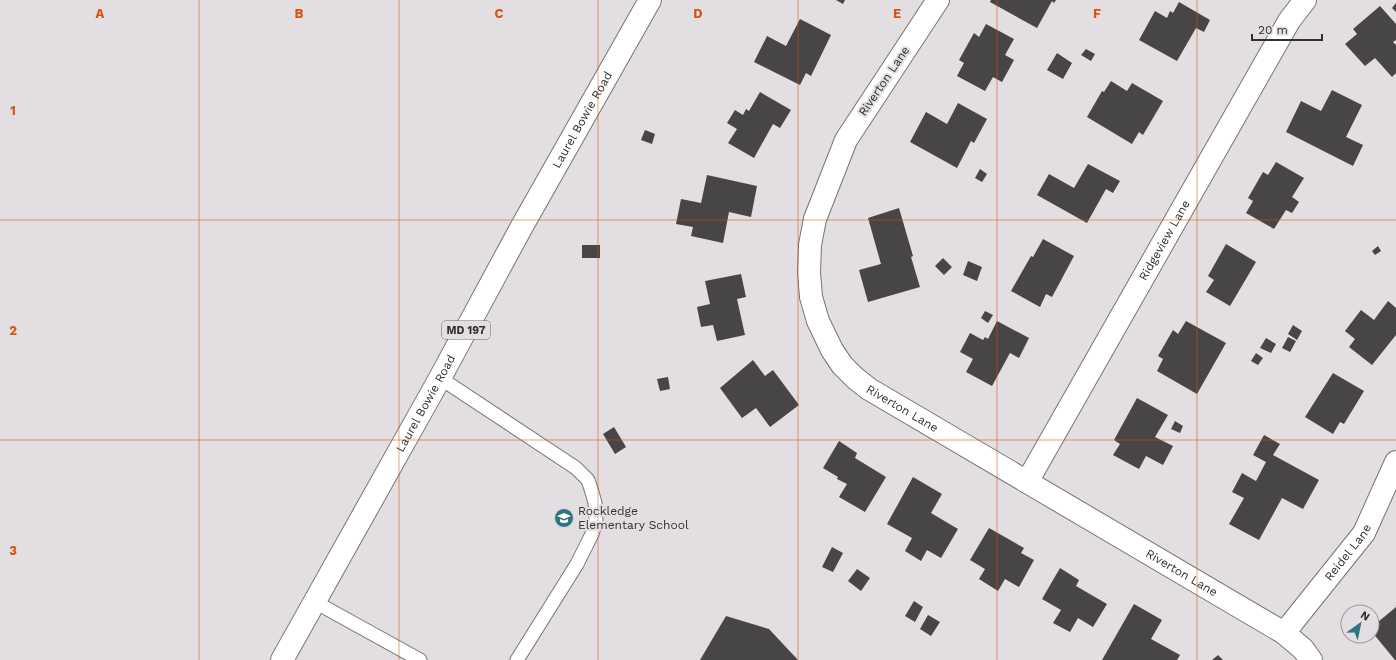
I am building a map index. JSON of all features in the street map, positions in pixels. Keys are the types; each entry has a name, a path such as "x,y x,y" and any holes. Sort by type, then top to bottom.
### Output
{"street":[{"name":"Laurel Bowie Road","path":"282,660 440,378 521,228 650,0"},
{"name":"Riverton Lane","path":"938,0 846,140 815,219 810,245 809,272 811,297 818,321 832,350 855,378 869,389 1284,633 1303,649 1311,660"},
{"name":"Ridgeview Lane","path":"1027,482 1289,21 1305,0"},
{"name":"Reidel Lane","path":"1284,633 1364,533 1396,462"}],"lane":[{"path":"440,378 576,468 588,480 592,492 595,504 596,521 592,534 577,564 517,660"},
{"path":"315,602 420,660"}],"building":[{"path":"836,0 845,0 843,4"},
{"path":"991,0 1056,0 1054,3 1052,1 1037,28 990,2"},
{"path":"1179,2 1210,20 1204,32 1196,28 1177,61 1139,40 1155,11 1167,18 1170,11 1173,13"},
{"path":"1396,3 1396,12 1392,8"},
{"path":"1380,6 1396,24 1396,40 1393,42 1396,45 1396,73 1392,77 1375,58 1365,66 1345,44 1357,34 1353,29"},
{"path":"800,19 831,35 811,76 806,73 800,85 754,62 767,36 786,46"},
{"path":"986,24 1014,39 1005,55 1014,60 1002,82 993,77 985,91 957,76 964,63 959,60 974,33 979,37"},
{"path":"1086,49 1095,54 1091,61 1081,55"},
{"path":"1057,53 1072,63 1063,79 1047,70"},
{"path":"1111,81 1127,91 1132,83 1163,101 1143,135 1139,132 1132,144 1087,117 1102,91 1104,92"},
{"path":"1332,90 1362,105 1346,137 1363,145 1353,166 1286,132 1301,101 1321,111"},
{"path":"760,92 791,110 780,128 773,124 754,158 728,143 737,129 727,123 735,110 743,115 746,109 749,111"},
{"path":"958,103 987,119 974,143 971,141 957,168 910,142 926,112 947,124"},
{"path":"645,130 655,134 652,144 641,140"},
{"path":"1276,162 1304,178 1292,197 1299,202 1292,213 1286,210 1274,229 1246,213 1253,201 1248,198 1263,172 1268,175"},
{"path":"1088,164 1120,181 1113,193 1106,189 1087,223 1037,195 1049,174 1074,188"},
{"path":"980,169 987,174 982,182 975,178"},
{"path":"707,175 757,186 751,217 729,212 723,243 691,236 693,227 676,224 681,199 701,203"},
{"path":"899,208 920,287 868,302 859,270 881,264 868,218"},
{"path":"1043,239 1074,256 1052,297 1046,294 1040,307 1011,291 1031,256 1033,257"},
{"path":"1226,244 1256,262 1230,306 1206,292 1214,280 1208,276"},
{"path":"582,245 600,245 600,258 582,258"},
{"path":"1378,246 1381,251 1375,255 1372,251"},
{"path":"943,258 952,267 944,275 935,266"},
{"path":"968,261 982,267 977,281 963,275"},
{"path":"741,274 746,297 737,299 745,335 717,341 713,325 701,327 697,307 710,304 705,281"},
{"path":"1388,301 1396,308 1396,335 1372,365 1349,347 1355,339 1345,331 1361,310 1374,320"},
{"path":"985,311 993,315 988,323 981,318"},
{"path":"997,321 1029,338 1019,358 1010,353 992,386 966,372 973,359 960,352 970,333 983,340 985,337 988,339"},
{"path":"1186,321 1226,343 1197,394 1157,371 1163,359 1158,356 1173,330 1178,334"},
{"path":"1293,325 1302,331 1297,340 1288,334"},
{"path":"1288,337 1296,341 1290,352 1282,348"},
{"path":"1266,338 1276,344 1271,353 1260,348"},
{"path":"1256,353 1263,358 1258,365 1251,361"},
{"path":"753,360 765,376 773,370 799,405 770,427 756,408 742,418 720,388"},
{"path":"1333,373 1364,391 1344,424 1340,422 1333,434 1305,417"},
{"path":"668,377 670,389 660,391 657,379"},
{"path":"1137,398 1168,415 1155,437 1173,446 1163,465 1146,456 1139,469 1113,455 1120,444 1114,440"},
{"path":"1175,421 1183,426 1180,433 1171,429"},
{"path":"614,427 626,447 615,454 603,434"},
{"path":"1264,435 1280,444 1273,455 1319,480 1303,509 1282,498 1259,540 1229,524 1244,498 1232,492 1242,473 1256,481 1266,462 1253,455"},
{"path":"839,441 857,453 855,458 886,477 865,512 839,497 847,484 837,479 838,477 823,468"},
{"path":"913,477 942,494 931,513 958,529 941,558 927,550 921,561 905,551 912,538 887,524"},
{"path":"989,528 1024,548 1021,553 1034,560 1019,587 1005,579 998,591 979,579 985,569 970,560"},
{"path":"832,547 843,553 833,572 822,567"},
{"path":"1060,568 1079,580 1076,586 1107,604 1093,627 1078,618 1070,632 1053,623 1061,610 1042,599"},
{"path":"857,569 870,578 861,591 848,581"},
{"path":"914,601 923,607 915,622 905,616"},
{"path":"1134,604 1162,620 1151,639 1180,655 1177,660 1102,660"},
{"path":"1396,607 1396,660 1380,642 1380,620"},
{"path":"928,615 940,622 931,636 920,629"},
{"path":"726,616 769,629 798,660 700,660"},
{"path":"1218,655 1223,660 1212,660"}],"place":[{"name":"Rockledge Elementary School","path":"564,518"}]}
